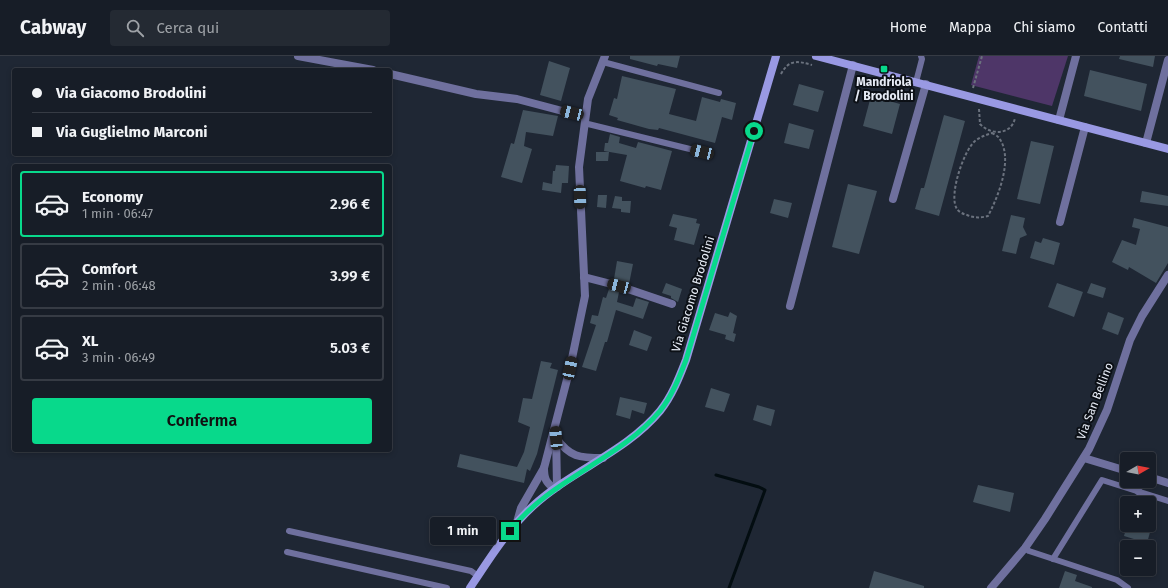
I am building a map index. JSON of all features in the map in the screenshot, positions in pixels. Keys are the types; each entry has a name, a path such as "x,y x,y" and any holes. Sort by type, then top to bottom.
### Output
{"street":[{"path":"298,56 361,68"},
{"name":"Via Giacomo Brodolini","path":"470,588 495,550 517,522 534,505 555,488 637,434 668,400 679,380 776,56"},
{"path":"816,56 1168,149"},
{"path":"1058,120 1076,56"},
{"path":"555,488 547,483 544,478 544,468 570,368 585,296 579,167 588,99 604,59"},
{"path":"1146,143 1168,60"},
{"path":"790,306 853,65"},
{"path":"392,74 476,94 517,99 585,120"},
{"path":"893,199 926,84"},
{"path":"1060,222 1085,127"},
{"name":"Via San Bellino","path":"991,588 1025,548 1084,458 1107,410 1130,340 1142,316 1168,275"},
{"path":"584,277 619,286 672,304"},
{"path":"555,424 555,488"},
{"path":"556,438 565,450 575,455 585,458 602,458"},
{"path":"1084,458 1120,469"},
{"path":"517,522 521,508 544,468"},
{"path":"1156,480 1168,483"}],"lane":[{"path":"916,82 922,58 929,56"},
{"path":"604,59 719,93"},
{"path":"585,120 702,152"},
{"path":"1053,559 1102,480 1168,501"},
{"path":"1138,492 1139,488"},
{"path":"289,531 471,571 478,576"},
{"path":"1025,548 1029,551 1116,580 1128,588"},
{"path":"287,552 447,588"}],"path":[{"path":"974,88 982,56"},
{"path":"778,81 785,66 793,62 813,65"},
{"path":"979,109 980,124 985,129 992,133 1000,139 1005,164 999,191 988,216 974,218 961,213 956,209 954,194 967,151 974,141 992,133 1001,132 1009,128 1014,123 1015,118"}],"shaded area":[{"path":"979,56 1068,56 1052,106 971,85"}],"building":[{"path":"630,56 680,56 677,68 658,64 657,66 630,59"},
{"path":"1120,56 1155,56 1153,67 1119,59"},
{"path":"549,61 570,68 561,101 540,95"},
{"path":"1090,70 1147,84 1141,111 1084,96"},
{"path":"622,76 676,89 669,114 696,121 702,97 720,102 721,99 736,103 732,120 722,117 715,143 659,128 658,130 649,129 617,120 618,118 609,115 614,98 617,99"},
{"path":"799,84 824,91 818,112 793,105"},
{"path":"871,96 900,104 892,134 863,126"},
{"path":"523,110 558,116 553,136 526,132 524,146 532,149 522,183 501,177 511,143 514,144"},
{"path":"944,115 965,121 939,216 915,209 921,188 924,188"},
{"path":"789,123 814,130 809,149 784,143"},
{"path":"610,134 620,137 619,143 636,148 638,142 672,151 661,190 646,186 645,188 620,181 627,155 604,151 605,143 608,143"},
{"path":"1031,141 1054,146 1040,204 1017,199"},
{"path":"596,152 609,152 608,161 596,161"},
{"path":"556,165 569,166 568,183 562,183 561,193 542,190 543,182 552,184 553,171 555,171"},
{"path":"848,184 877,191 859,254 832,247"},
{"path":"1142,191 1168,196 1168,206 1140,202"},
{"path":"598,195 607,195 606,208 597,207"},
{"path":"615,196 622,197 622,201 631,201 630,213 621,212 621,209 612,208"},
{"path":"774,199 792,203 788,218 770,213"},
{"path":"673,214 697,219 696,223 700,224 694,245 674,240 677,228 669,226"},
{"path":"1011,215 1025,218 1023,227 1027,235 1020,238 1016,254 1002,251"},
{"path":"1134,218 1168,227 1168,263 1156,283 1129,267 1128,270 1112,262 1122,240 1136,245 1140,229 1132,227"},
{"path":"1043,238 1060,243 1054,265 1030,258 1035,241 1041,243"},
{"path":"617,261 633,264 629,284 614,279"},
{"path":"666,283 682,289 678,302 671,298 671,296 662,293"},
{"path":"1057,283 1083,292 1074,317 1048,307"},
{"path":"1091,283 1106,288 1103,298 1087,293"},
{"path":"609,289 619,292 617,302 633,307 636,298 649,302 643,319 616,310 607,342 605,342 596,371 582,367 596,325 590,323 592,315 598,316 603,297 606,298"},
{"path":"730,312 737,316 733,333 736,334 734,342 725,339 726,335 709,330 715,313 728,317"},
{"path":"1108,312 1124,318 1118,335 1102,329"},
{"path":"634,330 652,337 647,351 629,345"},
{"path":"541,361 552,363 550,368 558,370 537,454 530,471 527,469 524,483 457,467 460,454 517,467 524,452 530,427 518,422 523,398 532,399"},
{"path":"711,388 730,394 724,412 705,407"},
{"path":"620,397 647,403 644,414 632,410 630,419 616,415"},
{"path":"757,405 775,410 771,426 753,420"},
{"path":"978,485 1014,493 1010,512 973,502"},
{"path":"1125,532 1150,532 1148,540 1137,540 1124,536"},
{"path":"874,571 924,586 924,588 869,588"},
{"path":"1065,571 1077,575 1075,581 1092,588 1059,588"}],"waterway":[{"path":"716,475 765,490 729,588"}],"place":[{"name":"Mandriola / Brodolini","path":"884,69"}],"route":[{"path":"510,531 534,505 557,487 637,434 660,411 668,400 679,380 686,360 754,131"}]}
